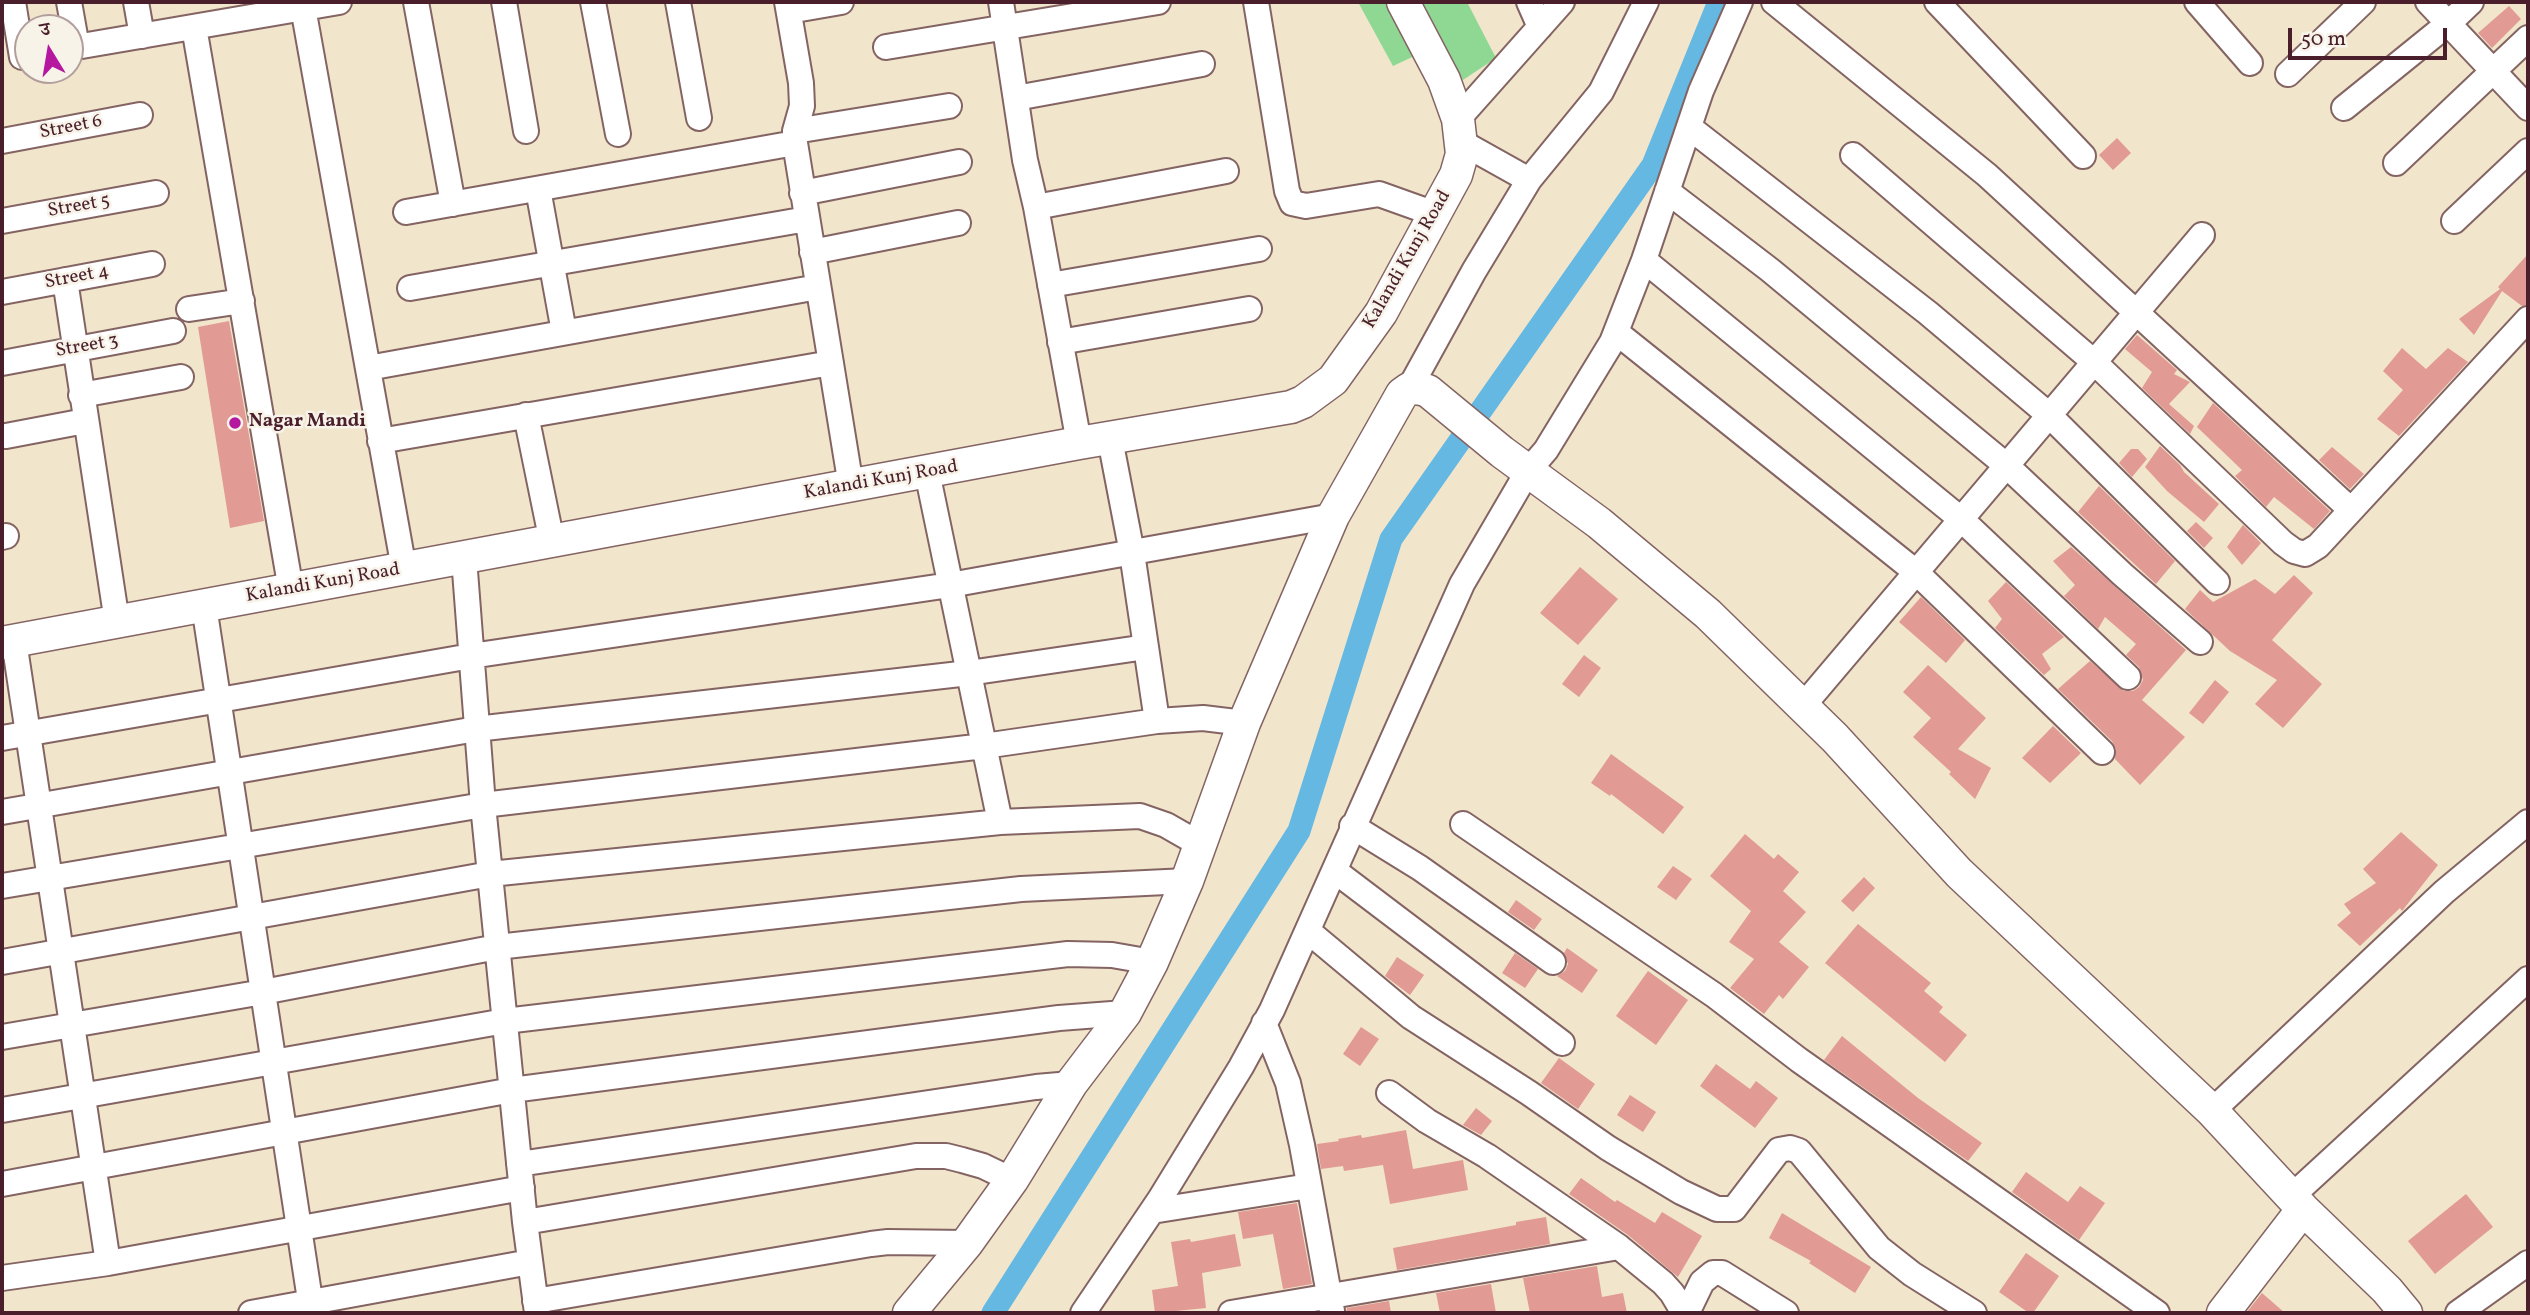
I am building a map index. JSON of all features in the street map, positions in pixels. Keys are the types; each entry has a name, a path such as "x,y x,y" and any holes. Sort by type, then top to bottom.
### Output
{"street":[{"path":"136,2 142,36"},
{"path":"84,46 194,27 218,12 339,2"},
{"path":"416,2 453,204"},
{"path":"504,2 526,131"},
{"path":"593,2 618,134"},
{"path":"678,2 699,118"},
{"path":"841,2 788,6 801,83 802,106 795,137 802,193 851,486"},
{"path":"1001,2 1025,160 1079,443"},
{"path":"886,47 1158,2"},
{"path":"1256,2 1287,191 1292,203 1306,206 1379,194 1435,214"},
{"name":"Kalandi Kunj Road","path":"8,642 1079,443 1291,407 1317,394 1333,380 1381,313 1456,175 1462,154 1460,130 1444,80 1403,2"},
{"path":"1529,2 1540,27"},
{"path":"1529,180 1460,130 1562,2"},
{"path":"1409,389 1474,271 1529,180 1601,92 1646,2"},
{"path":"1083,1313 1152,1212 1241,1067 1308,931 1352,826 1462,584 1528,471 1546,450 1573,408 1616,332 1644,260 1701,91 1740,2"},
{"path":"1773,2 1987,175 2351,510"},
{"path":"1937,2 2083,156"},
{"path":"2197,2 2250,63"},
{"path":"2288,74 2362,2"},
{"path":"2428,2 2528,108"},
{"path":"2344,108 2471,2"},
{"path":"303,5 404,569"},
{"path":"194,27 291,590"},
{"path":"2396,163 2528,38"},
{"path":"1016,98 1202,64"},
{"path":"406,212 538,189 949,106"},
{"name":"Street 6","path":"2,141 140,115"},
{"path":"1689,127 1928,313 2049,415 2217,582"},
{"path":"2454,222 2528,151"},
{"path":"1853,155 2094,362 2164,432 2294,551 2305,554 2311,552 2351,510 2528,319"},
{"path":"802,193 959,162"},
{"path":"1036,207 1226,171"},
{"path":"538,189 564,332"},
{"path":"1667,191 1770,270 2007,466 2122,574 2200,642"},
{"name":"Street 5","path":"2,221 156,193"},
{"path":"410,288 807,219"},
{"path":"813,252 958,223"},
{"path":"1802,706 2202,235"},
{"path":"1050,285 1259,249"},
{"path":"1644,260 1962,520 2129,677"},
{"name":"Street 4","path":"2,292 152,264"},
{"path":"65,280 117,622"},
{"path":"368,368 818,286"},
{"path":"189,309 242,301"},
{"path":"1060,342 1249,309"},
{"name":"Street 3","path":"2,363 173,331"},
{"path":"1616,332 1916,572 2102,752"},
{"path":"380,441 831,363"},
{"path":"81,395 181,377"},
{"path":"909,1313 967,1243 1012,1180 1071,1084 1125,1013 1152,962 1187,881 1244,723 1333,516 1402,394 1418,387 1428,391 1502,452 1599,523 1708,614 1802,706 1959,873 2212,1111 2298,1203 2388,1290 2406,1313"},
{"path":"526,415 552,542"},
{"path":"6,436 85,421"},
{"path":"1110,439 1132,553 1157,721"},
{"path":"927,472 1000,822"},
{"path":"2,738 471,656 950,585 1333,516"},
{"path":"464,558 483,805 536,1307 871,1244 967,1243"},
{"path":"204,606 312,1308"},
{"path":"8,642 29,733 108,1264"},
{"path":"2,812 476,729 969,673 1146,647"},
{"path":"2,886 483,805 984,746 1157,721 1203,718 1244,723"},
{"path":"2,962 490,874 1000,822 1140,816 1166,825 1201,845"},
{"path":"2212,1111 2444,892 2528,821"},
{"path":"1463,824 1714,995 1799,1060 2157,1313"},
{"path":"1352,826 1420,868 1553,962"},
{"path":"1335,871 1562,1043"},
{"path":"2,1037 263,992 497,947 1021,889 1187,881"},
{"path":"1308,931 1411,1017 1608,1148 1681,1192 1717,1209 1734,1209 1779,1150 1790,1148 1799,1151 1878,1248 1912,1274 1974,1313"},
{"path":"2,1110 505,1021 1068,954 1112,955 1152,962"},
{"path":"2223,1313 2298,1203 2528,979"},
{"path":"2,1184 512,1090 1059,1018 1125,1013"},
{"path":"1264,1023 1288,1083 1331,1305"},
{"path":"2,1278 108,1264 299,1229 521,1176 1025,1088 1071,1084"},
{"path":"1389,1093 1427,1121 1487,1156 1619,1247 1663,1283 1686,1313 1702,1282 1713,1273 1722,1273 1786,1313"},
{"path":"525,1222 916,1156 933,1155 962,1160 983,1166 1012,1180"},
{"path":"1152,1212 1309,1186"},
{"path":"1231,1313 1331,1305 1619,1247"},
{"path":"251,1313 312,1308 530,1262"},
{"path":"2458,1313 2528,1263"}],"green space":[{"path":"1358,2 1396,2 1423,52 1393,66"},
{"path":"1420,2 1467,2 1496,58 1463,80"}],"building":[{"path":"2509,6 2521,19 2492,48 2478,33"},
{"path":"2117,138 2131,153 2113,170 2099,155"},
{"path":"2528,254 2528,305 2522,306 2502,291 2474,335 2459,319 2500,289 2498,287"},
{"name":"Nagar Mandi","path":"229,321 264,521 230,528 198,327"},
{"path":"2137,335 2177,370 2174,374 2190,382 2169,404 2194,426 2190,434 2142,388 2152,372 2125,349"},
{"path":"2402,348 2426,369 2448,348 2468,362 2399,436 2377,419 2403,390 2383,371"},
{"path":"2213,403 2330,511 2314,529 2274,497 2266,507 2235,476 2242,470 2197,427"},
{"path":"2160,446 2219,504 2204,522 2167,491 2145,467"},
{"path":"2332,447 2364,474 2350,489 2319,460"},
{"path":"2131,449 2138,449 2147,459 2132,477 2119,463"},
{"path":"2099,486 2175,561 2156,584 2078,512"},
{"path":"2196,522 2213,538 2204,548 2187,531"},
{"path":"2243,525 2261,543 2242,565 2227,547"},
{"path":"2071,547 2186,650 2142,700 2185,737 2140,785 2115,759 2116,749 2112,741 2058,689 2090,661 2124,691 2133,691 2143,680 2139,667 2126,655 2136,644 2105,617 2098,629 2064,596 2075,585 2053,561"},
{"path":"1580,567 1618,599 1578,645 1540,613"},
{"path":"2294,575 2313,593 2272,640 2322,684 2283,728 2255,704 2277,680 2230,651 2185,609 2200,590 2213,602 2255,579 2275,594"},
{"path":"2006,582 2064,637 2042,654 2051,669 2044,675 1995,628 2002,619 1988,601"},
{"path":"1921,597 1965,640 1946,663 1899,622"},
{"path":"1584,655 1601,668 1579,697 1562,684"},
{"path":"1928,665 1986,718 1958,749 1991,768 1975,799 1949,774 1951,772 1913,737 1931,718 1903,692"},
{"path":"2215,680 2229,692 2203,724 2189,713"},
{"path":"2053,726 2081,753 2050,783 2022,758"},
{"path":"1611,754 1684,807 1663,834 1611,794 1610,796 1591,783"},
{"path":"2401,832 2438,865 2402,911 2400,908 2360,946 2337,925 2351,913 2344,904 2376,883 2363,869"},
{"path":"1745,834 1774,859 1778,854 1799,872 1783,891 1806,912 1779,942 1809,967 1783,999 1779,995 1764,1014 1730,988 1754,959 1729,942 1751,911 1710,876"},
{"path":"1673,866 1692,879 1676,900 1657,887"},
{"path":"1864,877 1875,888 1853,912 1841,901"},
{"path":"1516,900 1542,919 1534,930 1508,912"},
{"path":"1858,924 1931,983 1924,991 1943,1007 1939,1012 1967,1035 1945,1062 1825,963"},
{"path":"1567,948 1598,970 1582,993 1557,976 1565,971 1568,964 1564,953"},
{"path":"1515,953 1538,969 1525,988 1502,973"},
{"path":"1397,957 1424,975 1410,995 1385,976"},
{"path":"1648,971 1688,1000 1656,1045 1616,1016"},
{"path":"1361,1027 1379,1039 1360,1066 1343,1054"},
{"path":"1842,1036 1918,1098 1982,1143 1968,1161 1824,1060"},
{"path":"1559,1058 1595,1084 1578,1109 1541,1083"},
{"path":"1716,1064 1750,1089 1756,1081 1778,1098 1755,1128 1700,1086"},
{"path":"1630,1095 1656,1112 1643,1132 1617,1115"},
{"path":"1476,1108 1492,1121 1481,1135 1463,1125"},
{"path":"1406,1130 1413,1169 1463,1160 1468,1190 1390,1204 1383,1165 1344,1171 1343,1166 1321,1169 1317,1144"},
{"path":"2026,1172 2068,1202 2080,1186 2105,1203 2079,1240 2012,1192"},
{"path":"1581,1178 1615,1202 1617,1200 1655,1223 1662,1212 1702,1236 1678,1277 1628,1235 1569,1194"},
{"path":"2466,1194 2493,1227 2435,1274 2408,1241"},
{"path":"1297,1203 1312,1284 1283,1289 1273,1234 1243,1239 1238,1212"},
{"path":"1782,1213 1871,1267 1855,1293 1809,1263 1811,1261 1769,1238"},
{"path":"1546,1217 1550,1244 1397,1270 1393,1248"},
{"path":"1235,1234 1241,1266 1202,1273 1206,1308 1155,1313 1152,1290 1178,1286 1171,1242 1190,1239 1191,1242"},
{"path":"2026,1253 2059,1276 2033,1313 2029,1313 1999,1292"},
{"path":"1597,1266 1602,1297 1623,1293 1627,1313 1530,1313 1523,1278"},
{"path":"1491,1284 1496,1313 1440,1313 1436,1293"},
{"path":"2262,1293 2285,1313 2246,1313"},
{"path":"1389,1301 1391,1313 1346,1313 1347,1308"}],"waterway":[{"path":"993,1313 1299,831 1391,539 1653,165 1719,2"}],"place":[{"name":"Nagar Mandi","path":"235,423"}]}
